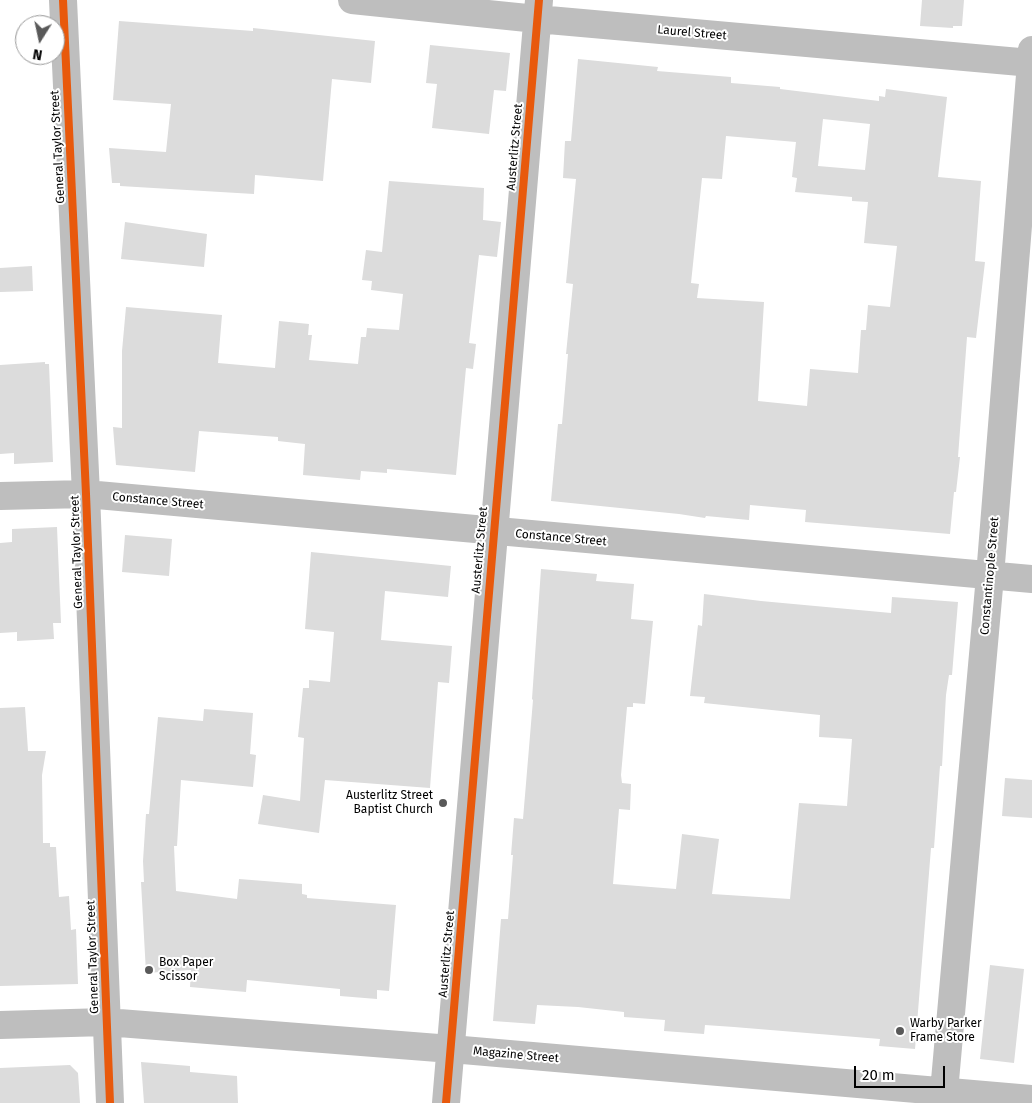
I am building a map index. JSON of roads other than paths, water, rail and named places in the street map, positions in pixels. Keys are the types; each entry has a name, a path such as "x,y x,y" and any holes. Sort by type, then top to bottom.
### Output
{"street":[{"name":"General Taylor Street","path":"63,0 86,494 110,1103"},
{"name":"Laurel Street","path":"352,0 538,9 1032,58"},
{"name":"Austerlitz Street","path":"446,1103 538,9"},
{"name":"Constantinople Street","path":"944,1097 990,576 1032,58"},
{"name":"Constance Street","path":"0,496 86,494 1032,579"},
{"name":"Magazine Street","path":"0,1025 106,1022 451,1049 944,1097 1032,1099"}],"place":[{"name":"Austerlitz Street Baptist Church","path":"443,803"},
{"name":"Box Paper Scissor","path":"149,970"},
{"name":"Warby Parker Frame Store","path":"900,1031"}]}
